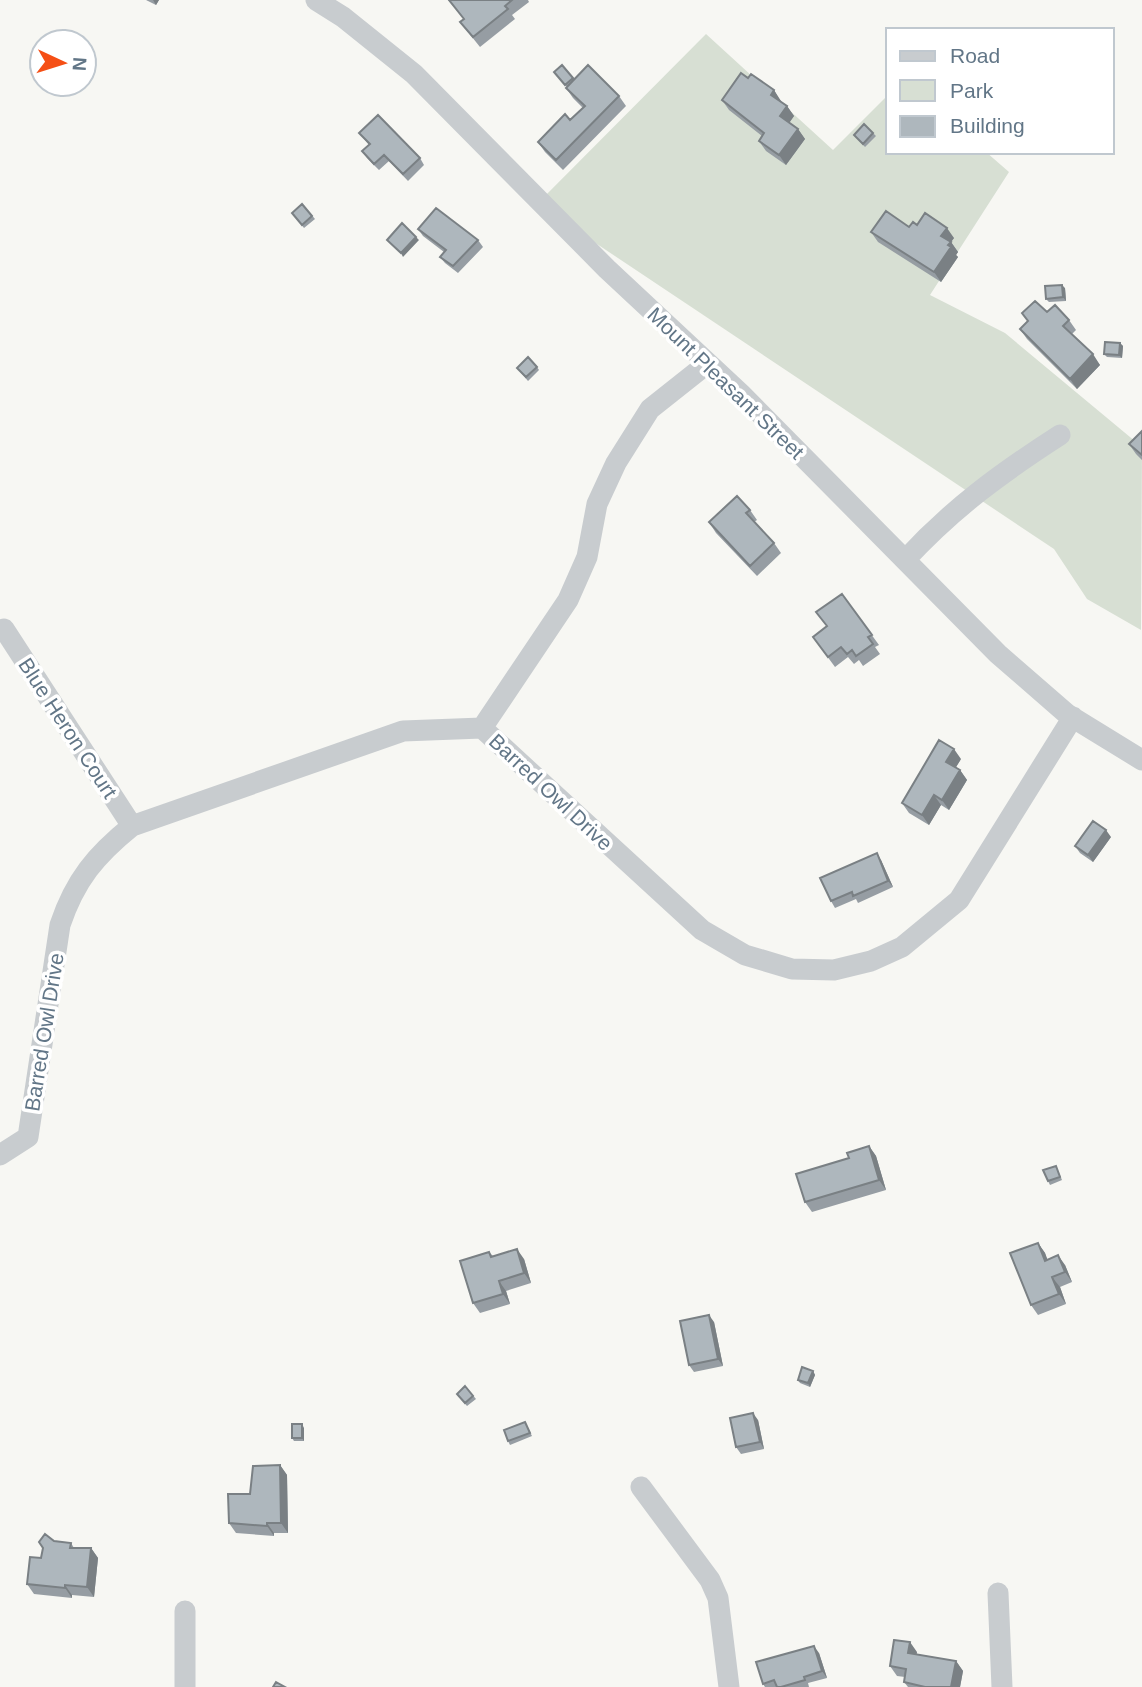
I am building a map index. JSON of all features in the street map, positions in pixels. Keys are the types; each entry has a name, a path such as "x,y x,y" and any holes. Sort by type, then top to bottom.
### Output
{"street":[{"name":"Mount Pleasant Street","path":"316,0 343,17 414,74 575,237 708,363 998,654 1073,718 1142,760"},
{"path":"482,728 568,600 587,557 597,504 616,463 650,410 708,363"},
{"path":"905,560 942,521 991,480 1060,435"},
{"name":"Blue Heron Court","path":"4,629 132,826"},
{"name":"Barred Owl Drive","path":"0,1155 28,1137 60,925 66,908 84,874 101,851 132,826 403,731 482,728 702,930 745,955 792,969 834,970 871,961 902,947 959,900 1073,718"},
{"path":"641,1487 710,1580 718,1598 729,1687"},
{"path":"998,1593 1002,1687"},
{"path":"185,1611 185,1687"}],"green space":[{"path":"706,34 833,150 886,97 886,154 988,154 1009,172 930,295 1005,333 1142,447 1141,630 1087,599 1054,549 537,204"}],"building":[{"path":"449,0 512,0 505,6 508,9 473,37 460,22 464,19"},
{"path":"562,65 573,78 565,85 554,72"},
{"path":"588,65 619,96 556,160 538,142 565,114 570,120 585,106 566,88"},
{"path":"741,73 748,78 751,74 774,90 771,95 787,106 780,116 798,129 779,155 759,141 764,133 722,100"},
{"path":"378,115 420,158 403,174 384,155 374,164 362,151 370,144 359,133"},
{"path":"864,124 873,133 863,144 854,135"},
{"path":"302,204 312,216 302,225 292,213"},
{"path":"436,208 478,240 453,266 440,257 446,250 418,229"},
{"path":"886,211 909,227 913,222 917,225 925,213 947,228 941,236 951,242 948,245 951,247 934,272 871,232"},
{"path":"402,223 416,237 401,253 387,240"},
{"path":"1062,285 1063,297 1046,299 1045,286"},
{"path":"1035,301 1047,312 1055,305 1069,320 1063,326 1093,354 1070,379 1020,329 1028,321 1022,313"},
{"path":"1105,342 1120,343 1119,355 1104,354"},
{"path":"528,357 537,367 526,377 517,368"},
{"path":"1142,431 1142,455 1129,444"},
{"path":"737,496 750,510 746,513 774,543 750,566 709,522"},
{"path":"842,594 872,635 868,637 873,644 856,656 852,650 847,654 841,647 828,657 813,637 827,626 816,612"},
{"path":"939,740 954,749 946,762 960,770 942,800 934,795 922,815 902,803"},
{"path":"1093,821 1106,830 1088,855 1075,846"},
{"path":"877,853 888,881 853,896 852,892 831,901 820,878"},
{"path":"869,1146 879,1180 805,1202 796,1174 849,1158 847,1153"},
{"path":"1056,1166 1060,1177 1048,1181 1043,1170"},
{"path":"1038,1243 1045,1261 1058,1255 1065,1272 1052,1277 1059,1294 1031,1305 1010,1253"},
{"path":"517,1249 524,1273 499,1281 503,1294 473,1303 460,1261 489,1252 491,1257"},
{"path":"709,1315 718,1359 689,1365 680,1321"},
{"path":"802,1367 813,1371 808,1383 798,1380"},
{"path":"465,1386 473,1396 465,1403 457,1394"},
{"path":"753,1413 760,1442 736,1447 730,1418"},
{"path":"525,1422 530,1433 508,1441 504,1430"},
{"path":"292,1424 302,1424 302,1438 292,1438"},
{"path":"280,1465 281,1523 267,1523 267,1526 229,1523 228,1494 250,1494 253,1466"},
{"path":"45,1534 54,1541 71,1543 70,1548 91,1548 87,1587 27,1584 30,1557 41,1558 43,1548 39,1542"},
{"path":"894,1640 910,1642 908,1653 956,1661 951,1687 925,1687 904,1682 906,1669 890,1666"},
{"path":"814,1646 822,1671 804,1677 805,1680 781,1687 777,1687 774,1680 763,1684 756,1662"}]}
